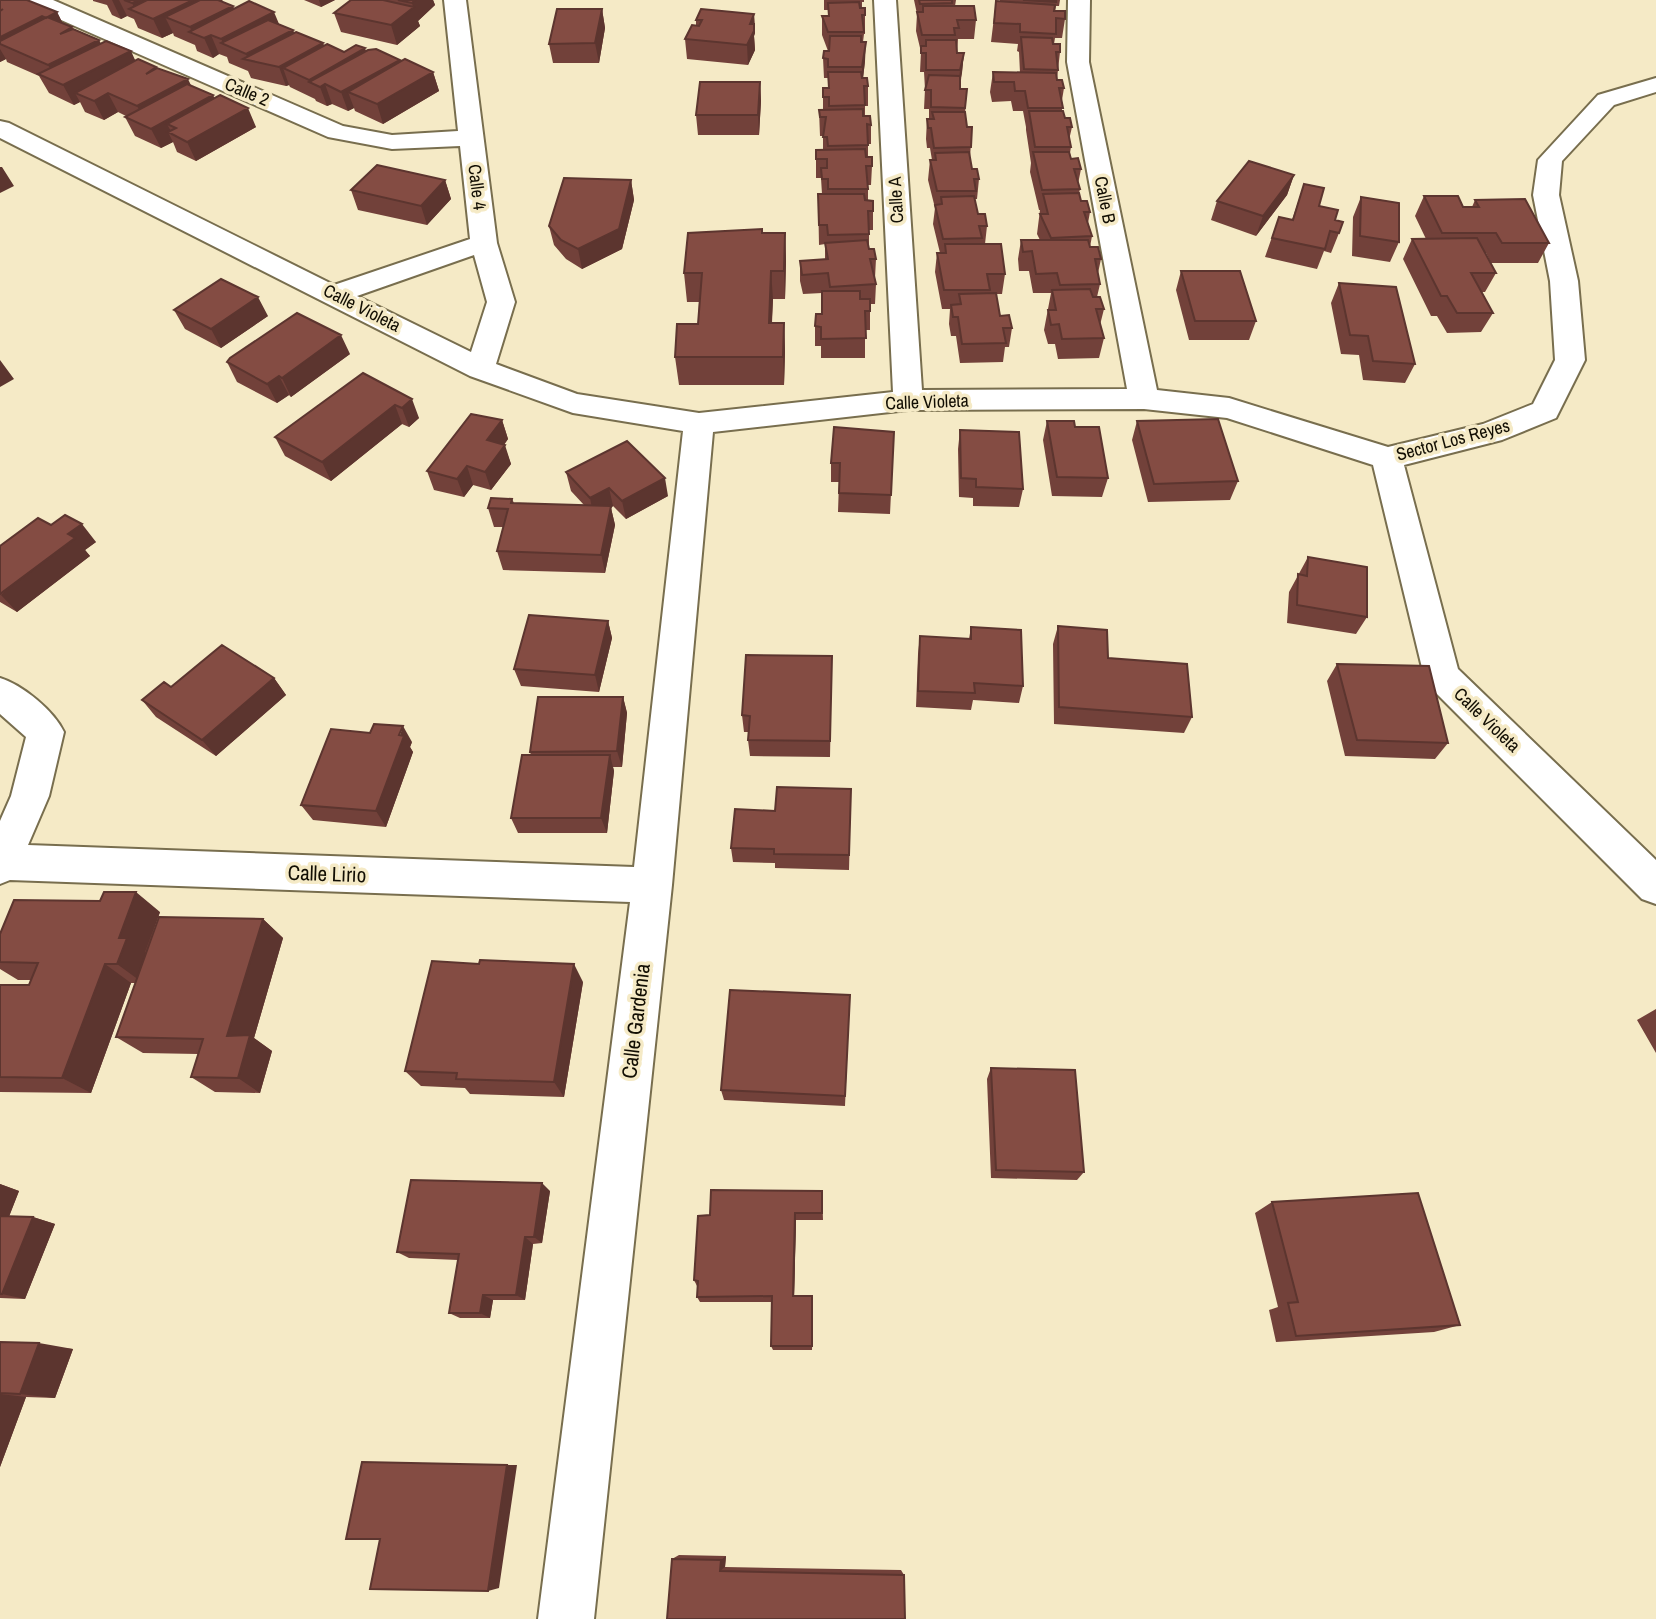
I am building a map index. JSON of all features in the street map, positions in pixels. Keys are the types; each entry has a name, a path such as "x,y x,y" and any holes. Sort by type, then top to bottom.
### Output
{"street":[{"name":"Calle 2","path":"35,0 338,132 393,142 470,138"},
{"name":"Calle 4","path":"456,0 484,243 501,302 480,369"},
{"name":"Calle A","path":"885,0 908,400"},
{"name":"Calle B","path":"1079,0 1077,62 1144,399"},
{"name":"Sector Los Reyes","path":"1387,458 1491,433 1545,411 1570,360 1564,281 1546,195 1550,160 1606,100 1656,85"},
{"name":"Calle Violeta","path":"0,128 480,369 573,403 699,423 908,400 1144,399 1229,408 1387,458 1442,676 1656,886"},
{"path":"335,294 484,243"},
{"name":"Calle Gardenia","path":"566,1619 652,885 699,423"},
{"path":"0,692 46,732 30,796 1,864"},
{"name":"Calle Lirio","path":"1,864 652,885"}],"building":[{"path":"0,0 27,0 57,12 46,18 42,16 0,37"},
{"path":"147,0 193,0 153,19 129,9"},
{"path":"200,0 218,0 233,6 190,27 165,17"},
{"path":"351,0 383,0 414,7 391,25 334,13"},
{"path":"919,0 952,0 952,3 920,4"},
{"path":"1023,0 1056,0 1056,2"},
{"path":"249,1 274,12 221,39 211,35 204,38 189,32"},
{"path":"996,1 1055,5 1054,11 1065,11 1065,19 1056,18 1056,34 1020,32 1020,24 994,23"},
{"path":"859,2 860,8 865,8 865,15 862,15 864,32 828,32 822,16 829,16 828,3"},
{"path":"923,6 974,6 976,20 957,20 959,28 954,28 955,35 922,35 917,12 923,12"},
{"path":"557,9 602,9 595,43 549,44"},
{"path":"701,9 754,14 750,24 754,24 754,31 747,45 685,39 692,25 699,26 702,20 696,20"},
{"path":"47,17 72,27 60,34 73,29 99,40 48,65 0,44 0,41"},
{"path":"268,20 293,30 246,54 221,43"},
{"path":"296,32 323,43 279,67 243,59"},
{"path":"830,36 861,36 861,42 866,42 862,67 828,67 828,59 823,58 824,51 829,51"},
{"path":"1021,37 1052,38 1053,44 1060,44 1060,52 1056,52 1058,70 1024,69"},
{"path":"926,40 956,40 957,53 964,53 960,70 926,70 926,53 921,53 921,46 926,46"},
{"path":"106,41 131,51 63,85 38,74"},
{"path":"327,44 344,52 356,45 365,48 309,80 283,68"},
{"path":"376,49 400,60 341,92 325,84 320,87 309,82 368,50"},
{"path":"138,59 156,67 146,74 157,68 188,79 137,106 108,93 94,101 75,93"},
{"path":"405,59 433,72 377,104 348,92"},
{"path":"828,72 861,72 862,78 867,78 868,86 864,86 865,105 829,106 829,97 823,97 823,88 829,88"},
{"path":"993,72 1056,73 1057,80 1062,80 1064,88 1059,88 1063,108 1028,108 1025,91 1015,91 1014,82 994,82"},
{"path":"929,75 960,76 960,89 967,89 965,108 931,107 931,90 925,90"},
{"path":"700,82 760,82 758,115 696,115"},
{"path":"187,84 213,95 151,129 125,117"},
{"path":"220,95 248,108 187,142 168,132 176,128 167,124"},
{"path":"863,109 863,116 870,116 871,125 867,124 868,145 828,146 827,137 823,137 826,117 820,117 819,110"},
{"path":"1029,111 1063,111 1065,118 1070,118 1072,127 1067,127 1071,147 1035,147"},
{"path":"932,112 965,112 967,127 972,127 971,147 934,148 927,119 934,119"},
{"path":"865,149 866,157 872,157 872,166 866,166 868,189 828,189 828,179 822,179 821,168 827,168 827,159 816,159 816,150"},
{"path":"969,152 972,169 977,169 979,179 974,179 976,191 937,191 930,160 936,160 935,153"},
{"path":"1033,152 1069,152 1071,159 1078,158 1081,169 1074,169 1080,189 1042,190"},
{"path":"1249,161 1294,175 1263,216 1217,201"},
{"path":"377,165 445,180 421,206 351,190"},
{"path":"564,178 631,180 619,229 578,249 561,240 549,226"},
{"path":"1304,184 1324,188 1319,206 1338,210 1335,220 1343,222 1339,233 1330,231 1325,249 1272,238 1279,217 1293,220"},
{"path":"1079,193 1081,201 1087,201 1090,212 1084,212 1092,236 1051,238 1040,214 1048,214 1043,194"},
{"path":"818,194 864,194 865,200 873,201 873,211 868,211 869,234 828,235 827,225 819,225"},
{"path":"974,196 978,214 985,214 987,226 979,226 982,238 943,239 935,205 942,204 941,197"},
{"path":"1424,196 1458,196 1463,207 1479,207 1475,200 1525,199 1549,243 1502,243 1496,233 1442,233"},
{"path":"1361,197 1399,203 1399,242 1360,236"},
{"path":"762,229 762,233 785,233 784,271 771,271 769,323 784,323 783,357 675,357 677,324 698,324 702,273 684,273 688,233"},
{"path":"1477,238 1496,273 1471,273 1493,313 1457,313 1447,296 1441,296 1412,239"},
{"path":"867,240 869,249 874,249 876,259 870,259 876,284 830,287 828,273 802,275 800,261 828,259 825,243"},
{"path":"1021,240 1088,240 1090,247 1098,247 1101,259 1095,259 1100,284 1060,285 1057,273 1036,274 1032,251 1023,252"},
{"path":"945,244 1001,244 1005,274 987,274 990,290 944,290 937,253 946,253"},
{"path":"1181,271 1240,271 1256,321 1195,321"},
{"path":"221,279 258,297 211,329 174,310"},
{"path":"1339,283 1396,287 1415,364 1373,361 1368,336 1350,335"},
{"path":"1090,289 1093,297 1100,297 1104,309 1096,309 1104,338 1062,339 1059,324 1051,325 1048,310 1056,310 1052,290"},
{"path":"822,291 860,291 860,299 870,299 870,311 865,311 866,338 821,339 821,327 815,326 816,314 822,314"},
{"path":"996,293 1000,316 1009,315 1012,328 1003,328 1006,343 962,344 958,317 953,317 951,305 961,304 959,294"},
{"path":"297,313 341,335 282,378 279,376 267,384 227,362 230,358"},
{"path":"363,373 412,399 402,408 395,405 322,462 275,437"},
{"path":"471,414 502,420 487,440 505,445 485,472 467,466 457,479 427,471"},
{"path":"1218,419 1238,481 1154,484 1137,421"},
{"path":"1047,421 1074,421 1075,427 1099,427 1108,478 1057,477"},
{"path":"834,427 894,432 891,495 839,493 840,463 831,463"},
{"path":"960,430 1019,432 1023,489 976,487 976,479 961,478"},
{"path":"627,441 665,478 622,501 609,488 590,498 566,472"},
{"path":"491,498 512,499 511,503 611,506 601,555 497,551 508,509 488,508"},
{"path":"65,515 82,524 68,534 75,538 0,594 0,546 38,518 51,525"},
{"path":"1308,557 1367,567 1367,617 1297,605 1298,574 1307,576"},
{"path":"529,615 608,621 595,675 514,669"},
{"path":"1058,626 1107,630 1108,658 1187,664 1192,717 1059,707"},
{"path":"971,627 1021,630 1023,686 974,683 975,693 918,691 920,636 971,639"},
{"path":"222,645 274,678 202,740 142,700 164,682 171,687"},
{"path":"746,655 832,656 830,741 748,740 750,716 742,715"},
{"path":"1337,664 1429,666 1448,743 1357,740"},
{"path":"538,697 623,697 617,751 530,752"},
{"path":"374,724 403,726 399,735 404,736 376,811 301,805 331,729 370,733"},
{"path":"522,755 610,755 601,818 511,818"},
{"path":"777,787 851,789 849,855 774,854 774,849 731,848 735,809 775,811"},
{"path":"104,892 136,892 119,938 127,938 117,964 105,964 62,1078 0,1077 0,985 29,985 38,963 0,962 0,934 14,900 100,901"},
{"path":"159,917 263,919 227,1036 250,1035 238,1078 191,1077 203,1039 116,1037"},
{"path":"480,960 574,964 554,1082 456,1079 457,1073 405,1071 432,961 479,964"},
{"path":"730,990 850,995 845,1096 721,1090"},
{"path":"991,1068 1075,1070 1084,1172 996,1170"},
{"path":"411,1180 542,1183 534,1237 525,1237 516,1295 483,1295 480,1313 449,1313 459,1254 397,1252"},
{"path":"711,1190 822,1191 822,1213 795,1213 793,1296 812,1296 812,1346 771,1346 772,1296 697,1297 698,1281 694,1280 698,1216 710,1215"},
{"path":"1418,1193 1460,1325 1296,1336 1288,1303 1298,1302 1272,1202"},
{"path":"0,1216 33,1217 2,1294 0,1294"},
{"path":"0,1342 39,1343 20,1394 0,1393"},
{"path":"362,1462 507,1465 488,1591 370,1589 380,1539 346,1539"},
{"path":"672,1559 721,1560 720,1571 904,1575 905,1619 667,1619"}]}
